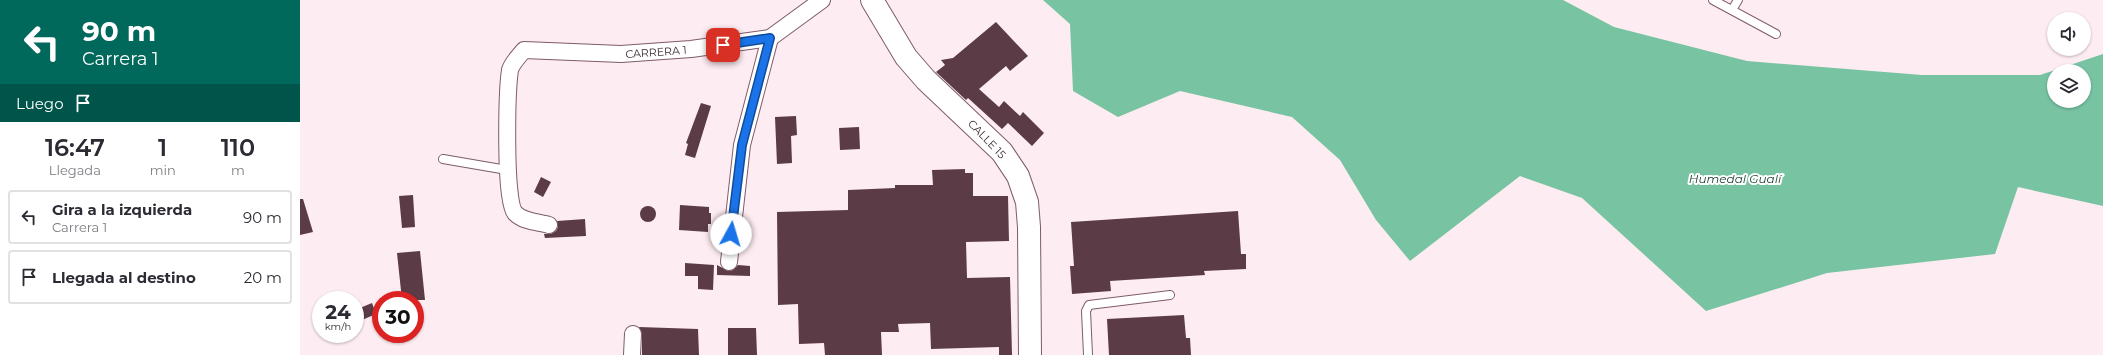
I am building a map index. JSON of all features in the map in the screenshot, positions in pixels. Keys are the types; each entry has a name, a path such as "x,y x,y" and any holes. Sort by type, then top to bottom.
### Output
{"street":[{"name":"CARRERA 1","path":"506,170 510,69 524,50 621,54 691,49 770,38 822,0"},
{"name":"CALLE 15","path":"872,0 906,57 926,80 1002,152 1018,176 1027,202 1029,227 1030,355"},
{"path":"728,262 742,145 770,38"},
{"path":"506,170 512,208 515,214 522,219 550,224"},
{"path":"632,355 633,334"}],"lane":[{"path":"1713,0 1776,34"},
{"path":"1732,10 1738,0"},
{"path":"443,159 506,170"},
{"path":"1088,355 1086,311 1089,305 1170,294"}],"water":[{"name":"Humedal Gualí","path":"1043,0 1563,0 1614,27 1747,61 1922,75 2040,75 2047,73 2047,108 2091,108 2091,64 2073,64 2103,54 2103,206 2018,187 1995,254 1827,273 1706,311 1582,198 1520,176 1410,261 1376,220 1340,160 1292,117 1180,91 1118,117 1073,91 1070,24"}],"building":[{"path":"996,22 1028,56 1010,71 1006,66 979,89 999,107 1004,101 1020,116 1023,112 1044,133 1032,146 1008,123 1002,129 968,98 966,100 936,72 945,65 941,60 953,58"},
{"path":"701,103 711,106 695,158 685,155 688,144 686,143"},
{"path":"796,116 797,135 791,136 792,163 777,164 775,117"},
{"path":"859,127 860,149 840,150 839,128"},
{"path":"965,169 965,173 973,173 973,196 1008,196 1009,241 966,242 967,278 1010,277 1012,355 999,355 999,347 931,349 930,323 898,324 899,332 881,332 882,355 825,355 824,343 799,344 798,304 778,305 777,212 848,210 848,190 895,188 895,185 933,185 932,170"},
{"path":"541,177 551,182 543,197 534,192"},
{"path":"413,195 415,227 402,228 399,196"},
{"path":"300,199 303,199 313,232 300,235"},
{"path":"680,205 709,207 709,213 711,213 711,224 708,224 708,232 679,230"},
{"path":"648,206 654,208 656,214 654,220 648,222 642,220 640,214 642,208"},
{"path":"1238,211 1241,254 1246,254 1246,269 1204,271 1205,275 1110,281 1111,291 1072,294 1070,266 1074,266 1071,222"},
{"path":"585,219 586,236 545,238 544,234 551,234 556,231 558,227 557,221"},
{"path":"420,251 425,300 424,291 401,291 397,253"},
{"path":"685,263 714,265 713,290 698,289 698,276 685,276"},
{"path":"717,265 728,271 733,270 738,265 750,266 750,276 717,275"},
{"path":"372,303 372,316 364,319 364,306"},
{"path":"1184,315 1186,338 1190,338 1191,355 1109,355 1107,319"},
{"path":"639,327 698,329 699,355 642,355 642,334"},
{"path":"728,328 756,328 757,355 728,355"}],"route":[{"path":"723,45 770,38 742,145 731,234"}]}
